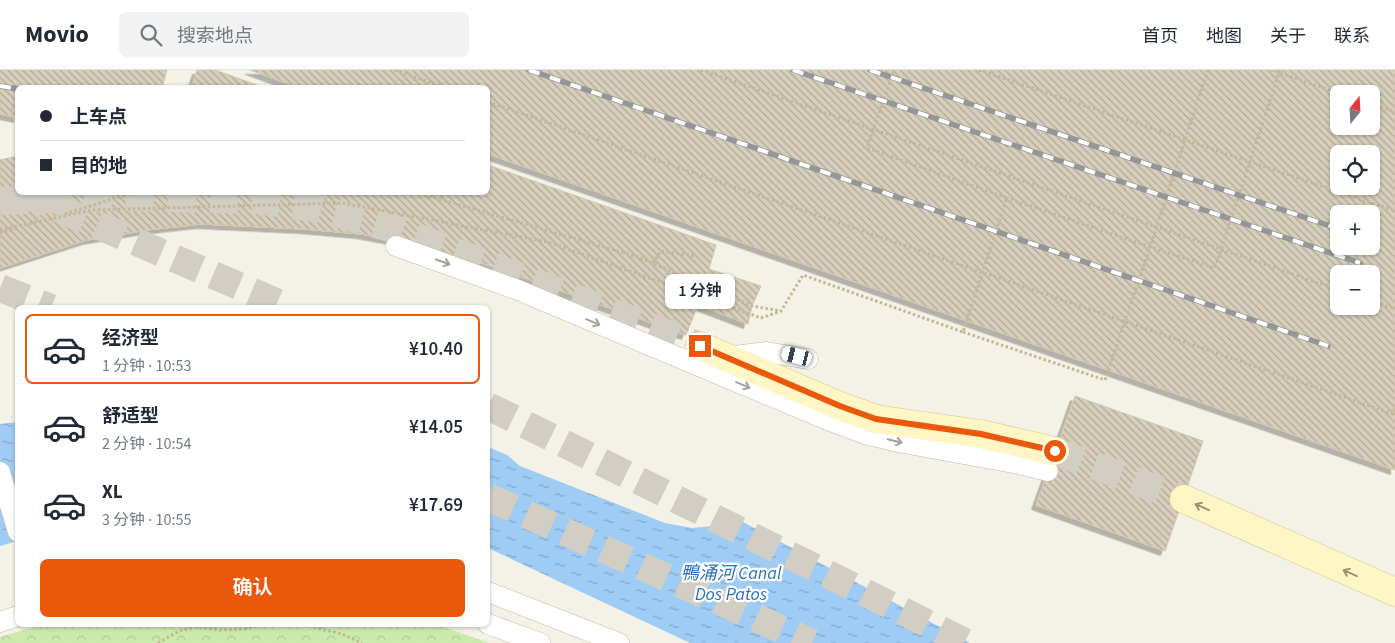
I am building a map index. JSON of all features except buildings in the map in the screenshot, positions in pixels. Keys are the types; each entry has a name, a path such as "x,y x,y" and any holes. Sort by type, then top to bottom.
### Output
{"main road":[{"path":"700,346 725,358 876,419 981,434 1052,461"},
{"path":"1184,499 1395,592"}],"lane":[{"path":"396,246 518,290 865,434 1052,461"},
{"path":"725,358 766,352 786,353 808,359"},
{"path":"0,472 15,522"},
{"path":"490,593 619,643"},
{"path":"0,622 15,617"},
{"path":"490,625 540,643"}],"path":[{"path":"395,70 438,85"},
{"path":"701,70 1330,287"},
{"path":"894,70 867,148 1006,198 1215,268 1280,70"},
{"path":"979,70 1395,211"},
{"path":"761,318 781,311 804,276 1105,380 1208,70"},
{"path":"1271,70 1330,90"},
{"path":"490,103 1393,414 1395,408"},
{"path":"1380,107 1395,112"},
{"path":"0,233 125,195"},
{"path":"426,195 653,263 752,306 781,311"},
{"path":"963,332 1006,198"},
{"path":"653,263 661,251 696,256"},
{"path":"1380,304 1395,309"},
{"path":"158,643 179,631 196,627 220,630 254,627"},
{"path":"312,627 342,634 362,643"}],"green space":[{"path":"33,627 444,627 489,643 0,643 0,637"}],"water":[{"path":"15,422 15,542 0,546 0,424"},
{"name":"鴨涌河 Canal Dos Patos","path":"490,448 507,455 520,466 665,523 692,528 713,526 730,515 970,643 690,643 490,549"}],"tunnel":[{"path":"27,195 283,305"},
{"path":"0,201 123,197 256,200 320,209 401,231 700,346"},
{"path":"0,288 43,305"},
{"path":"490,407 967,643"},
{"path":"1055,451 1184,499"},
{"path":"490,498 812,643"}],"railway":[{"path":"529,70 1328,346"},
{"path":"793,70 1360,263"},
{"path":"870,70 1330,226"},
{"path":"0,86 15,88"}],"route":[{"path":"700,346 840,406 876,419 927,428 981,434 1055,451"}]}
